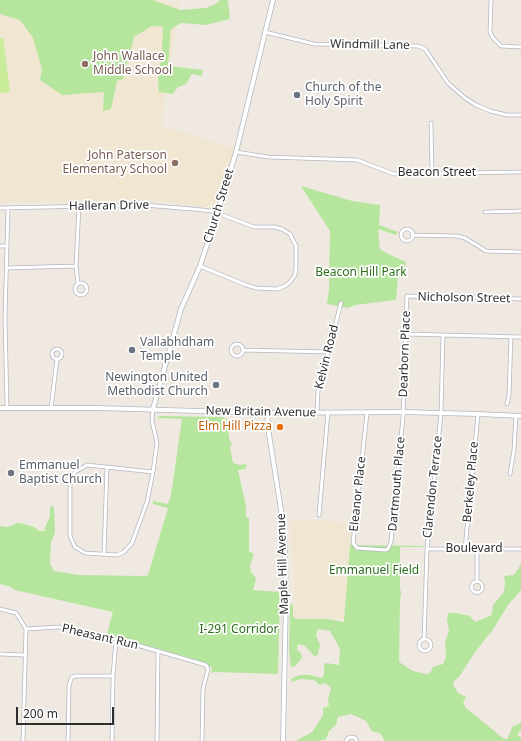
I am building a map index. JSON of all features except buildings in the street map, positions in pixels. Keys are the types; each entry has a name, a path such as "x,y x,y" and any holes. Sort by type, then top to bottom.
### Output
{"main road":[{"name":"Church Street","path":"153,409 181,309 200,266 218,214 236,152 273,0"},
{"name":"New Britain Avenue","path":"0,408 153,409 267,413 403,412 519,416"},
{"name":"Maple Hill Avenue","path":"267,413 285,548 286,598 283,741"}],"street":[{"path":"491,0 490,32 493,38 501,46 521,47"},
{"name":"Windmill Lane","path":"265,32 314,44 418,46 424,49 448,83 465,98 490,111 507,115 521,115"},
{"path":"431,123 432,173"},
{"name":"Beacon Street","path":"236,152 268,157 357,160 394,174 521,172"},
{"name":"Halleran Drive","path":"0,208 144,205 212,211 254,227 274,227 282,229 290,234 296,246 295,275 290,282 277,290 246,285 200,266"},
{"path":"78,284 82,283 86,285 88,289 86,294 80,296 76,293 75,287 78,284 76,266 79,207"},
{"path":"7,408 5,318 8,208"},
{"path":"485,212 521,212"},
{"path":"412,235 457,236 465,238 486,251 521,252"},
{"path":"0,246 7,246"},
{"path":"7,268 76,266"},
{"name":"Nicholson Street","path":"407,296 521,299"},
{"name":"Dearborn Place","path":"403,412 407,296"},
{"name":"Kelvin Road","path":"317,412 318,391 341,303"},
{"path":"0,318 5,318"},
{"path":"406,334 521,337"},
{"name":"Clarendon Terrace","path":"424,639 427,549 441,414 443,335"},
{"path":"507,404 509,395 511,337"},
{"path":"243,350 327,352"},
{"path":"51,408 57,359"},
{"path":"153,409 152,421 157,443 153,472 147,502 132,543 124,552 117,555 85,553 75,547 70,536 70,483 75,472 87,465 153,472"},
{"path":"318,515 328,412"},
{"name":"Dartmouth Place","path":"382,550 388,549 391,542 403,412"},
{"name":"Eleanor Place","path":"366,413 353,543 357,548 382,550"},
{"name":"Berkeley Place","path":"465,549 478,414"},
{"path":"510,474 519,416"},
{"path":"104,554 107,467"},
{"name":"Boulevard","path":"427,549 521,549"},
{"path":"477,550 477,581"},
{"path":"0,609 16,613 26,628 24,655 23,741"},
{"name":"Pheasant Run","path":"26,628 59,627 116,639 206,665 208,669 203,689 202,741"},
{"path":"112,741 113,676 116,639"},
{"path":"157,741 158,651"},
{"path":"0,654 24,655"},
{"path":"68,741 69,684 72,677 113,676"},
{"path":"346,741 351,737 355,738 357,741"}],"shaded area":[{"name":"John Wallace Middle School","path":"0,0 141,0 180,2 161,126 234,148 226,179 216,206 214,208 149,200 0,203"},
{"path":"301,520 352,523 345,619 291,618 291,613 294,613 294,578 289,521"}],"green space":[{"path":"0,0 153,0 180,10 206,8 220,0 228,0 230,19 206,25 181,23 171,29 168,66 203,70 202,76 192,74 186,84 178,87 173,94 159,92 158,77 162,52 163,27 152,26 134,37 123,79 117,81 111,109 103,111 104,92 62,95 40,80 42,69 33,38 20,20 0,14"},
{"path":"0,38 3,38 10,92 0,93"},
{"name":"Beacon Hill Park","path":"301,186 352,201 380,205 379,225 398,232 396,235 378,229 380,249 406,262 404,273 398,277 396,300 355,305 348,308 327,304 329,289 330,231"},
{"name":"I-291 Corridor","path":"160,416 222,417 227,419 229,438 232,444 230,447 233,463 240,465 245,464 247,466 245,469 238,470 246,507 246,517 249,518 249,551 254,554 250,565 251,572 256,578 253,590 280,592 278,674 211,673 211,667 197,660 107,634 113,612 15,590 11,587 0,584 0,526 8,527 17,523 34,527 39,531 45,531 45,527 50,517 50,507 52,505 54,509 55,532 51,543 50,564 54,571 79,575 148,575 168,508 153,504 153,501 168,504 171,495 182,419 157,418"},
{"name":"Emmanuel Field","path":"350,545 424,546 400,547 401,592 399,662 413,671 426,674 430,673 433,667 443,664 446,657 445,643 449,630 447,620 448,613 470,616 475,622 490,616 492,614 493,605 504,592 504,576 514,575 521,564 521,590 508,605 494,628 453,684 458,693 466,697 463,702 466,708 504,739 507,739 513,726 521,722 521,730 517,735 521,738 521,741 385,741 380,733 371,730 366,721 351,714 338,717 336,725 329,731 326,739 319,741 296,741 312,732 318,723 323,715 323,708 329,706 328,699 331,688 325,683 320,685 314,680 301,679 292,682 291,679 299,675 310,675 322,678 326,663 339,665 340,652 339,647 330,631 318,629 316,635 320,645 318,654 315,657 305,646 298,644 297,650 301,653 302,658 295,666 291,667 289,649 290,605 293,604 293,617 297,619 328,619 344,622"}],"place":[{"name":"John Wallace Middle School","path":"85,64"},
{"name":"Church of the Holy Spirit","path":"297,95"},
{"name":"John Paterson Elementary School","path":"175,163"},
{"name":"Vallabhdham Temple","path":"132,350"},
{"name":"Newington United Methodist Church","path":"216,385"},
{"name":"Elm Hill Pizza","path":"280,427"},
{"name":"Emmanuel Baptist Church","path":"11,473"}]}
